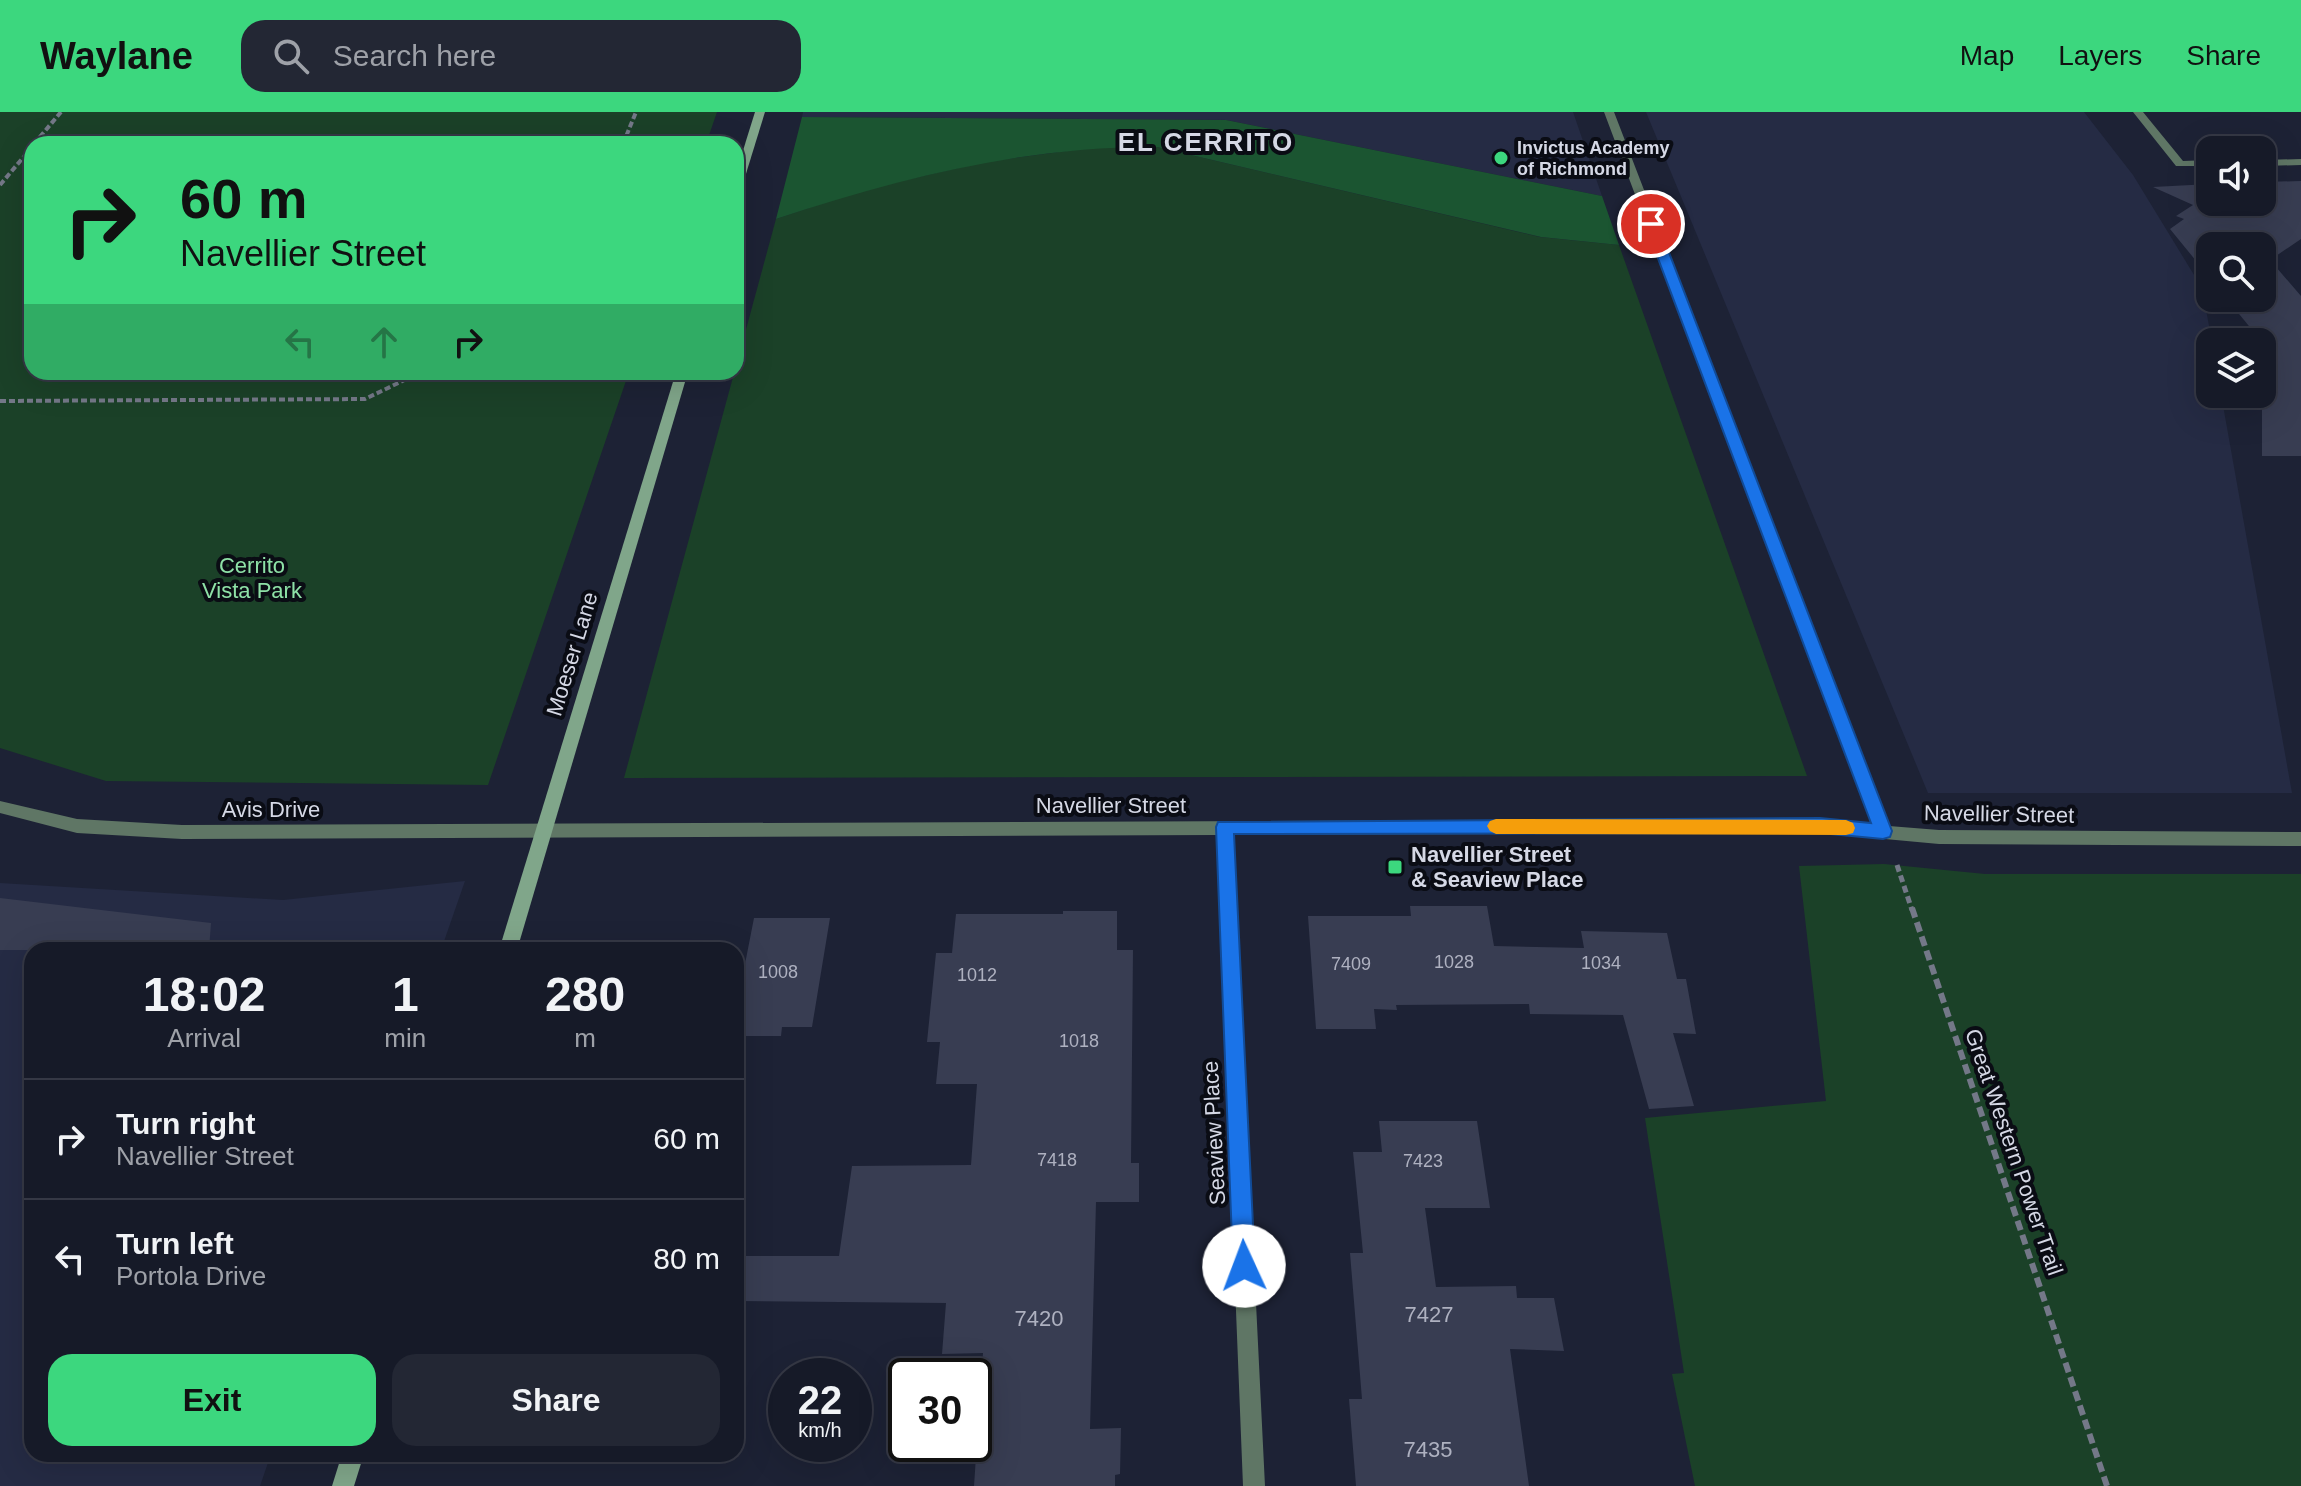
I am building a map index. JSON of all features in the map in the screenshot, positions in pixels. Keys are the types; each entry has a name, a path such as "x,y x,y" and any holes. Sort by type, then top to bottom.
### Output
{"street":[{"path":"744,164 760,112"},
{"path":"1609,112 1883,831"},
{"path":"2138,112 2180,164 2196,163"},
{"path":"2276,163 2301,162"},
{"name":"Moeser Lane","path":"511,942 680,380"},
{"name":"Avis Drive","path":"0,807 77,826 182,832 546,829"},
{"name":"Navellier Street","path":"546,829 1820,826 1939,837 2301,839"},
{"name":"Seaview Place","path":"1225,827 1254,1486"},
{"path":"343,1486 350,1462"}],"path":[{"path":"41,136 61,112"},
{"path":"626,136 636,112"},
{"path":"0,185 24,156"},
{"path":"0,401 365,399 404,380"},
{"name":"Great Western Power Trail","path":"1883,831 1913,911 2107,1486"}],"shaded area":[{"name":"Invictus Academy of Richmond","path":"803,112 1573,112 1602,196 1226,120 802,117"},
{"path":"1646,112 2084,112 2133,175 2196,278 2196,312 2206,312 2209,328 2196,328 2196,408 2223,408 2292,793 1928,793"},
{"path":"465,881 444,942 24,942 24,1462 268,1462 260,1486 0,1486 0,883 283,900"}],"green space":[{"name":"Cerrito Vista Park","path":"0,112 717,112 709,136 24,136 24,380 626,380 488,785 106,781 0,748"},
{"path":"802,117 1226,120 1602,196 1619,245 1541,237 1157,147 1060,152 964,167 869,190 776,219"},
{"path":"1096,147 1157,147 1540,237 1619,245 1807,776 624,778 732,380 744,380 744,337 776,219 862,190 984,162"},
{"path":"1884,864 1985,874 2301,874 2301,1486 1695,1486 1672,1374 1684,1373 1645,1118 1826,1101 1799,866"}],"building":[{"path":"2301,181 2301,239 2276,256 2276,232 2196,232 2196,261 2170,229 2184,219 2176,216 2193,205 2153,187 2196,185 2196,216 2276,216 2276,182"},
{"path":"2276,267 2301,296 2301,456 2262,456 2262,408 2276,408 2276,328 2251,328 2237,312 2276,312"},
{"path":"0,898 211,923 210,942 24,942 24,950 0,950"},
{"path":"1410,906 1487,906 1494,946 1584,948 1581,931 1667,933 1677,979 1686,979 1696,1034 1673,1033 1694,1106 1649,1109 1623,1015 1530,1014 1529,1004 1396,1005 1397,1010 1374,1009 1376,1029 1316,1029 1308,916 1411,916"},
{"path":"1117,911 1117,950 1133,950 1131,1163 1139,1163 1139,1202 1096,1202 1090,1429 1121,1428 1120,1474 1115,1475 1115,1486 974,1486 976,1462 992,1462 992,1358 983,1358 983,1353 942,1354 946,1303 744,1301 744,1256 839,1256 852,1166 971,1165 977,1084 936,1084 940,1042 927,1042 936,953 952,953 956,914"},
{"path":"754,918 830,918 812,1027 782,1027 781,1036 744,1036 744,969"},
{"path":"1379,1121 1477,1121 1490,1208 1425,1208 1436,1287 1516,1286 1517,1298 1554,1298 1564,1351 1510,1349 1529,1486 1356,1486 1349,1399 1362,1399 1350,1253 1363,1253 1353,1152 1382,1152"}],"slow traffic":[{"path":"1496,826 1846,828"}],"place":[{"name":"Invictus Academy of Richmond","path":"1501,158"},
{"name":"Navellier Street & Seaview Place","path":"1395,867"}],"district":[{"name":"EL CERRITO","path":"1206,142"}],"route":[{"path":"1244,1266 1225,827 1820,826 1883,831 1651,224"}]}
